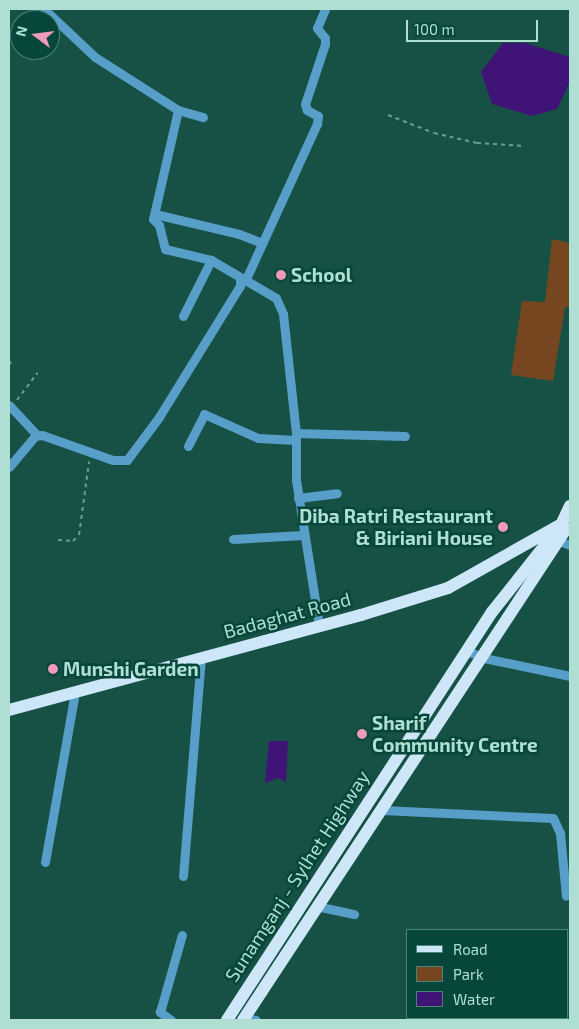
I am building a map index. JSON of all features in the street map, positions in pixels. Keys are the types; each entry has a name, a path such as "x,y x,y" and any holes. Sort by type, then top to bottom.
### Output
{"main road":[{"name":"Sunamganj - Sylhet Highway","path":"248,1019 316,906 507,622 565,543 570,506"},
{"name":"Sunamganj - Sylhet Highway","path":"227,1020 492,612 567,524"},
{"name":"Badaghat Road","path":"9,710 319,626 448,588 553,527 567,524"},
{"path":"492,612 507,622"},
{"path":"408,740 422,749"}],"street":[{"path":"44,9 95,57 178,110 203,117"},
{"path":"10,407 37,435 122,462 127,460 159,416 240,286 262,244 317,124 318,116 307,110 305,104 325,44 324,38 317,28 326,9"},
{"path":"178,110 153,219 158,225 165,249 211,260 276,298 283,314 296,436 298,498 319,626"},
{"path":"154,214 239,234 262,244"},
{"path":"182,316 211,260"},
{"path":"188,446 204,414 258,438 405,436"},
{"path":"9,467 37,435"},
{"path":"298,498 337,493"},
{"path":"233,539 303,535"},
{"path":"467,651 484,658 570,676"},
{"path":"183,876 201,657"},
{"path":"45,862 75,691"},
{"path":"382,810 553,818 560,833 566,896"},
{"path":"316,906 354,914"},
{"path":"171,1020 160,1012 182,935"}],"path":[{"path":"388,115 434,133 477,143 525,146"},
{"path":"10,407 38,373"},
{"path":"58,540 73,541 79,535 91,452"}],"green space":[{"path":"552,239 570,243 570,307 565,307 553,381 511,375 522,301 545,302"}],"water":[{"path":"503,43 525,43 570,57 570,82 557,109 532,116 492,104 481,72"},
{"path":"269,741 288,741 286,782 278,778 265,783"}],"place":[{"name":"School","path":"281,275"},
{"name":"Diba Ratri Restaurant & Biriani House","path":"503,527"},
{"name":"Munshi Garden","path":"53,669"},
{"name":"Sharif Community Centre","path":"362,734"}]}
